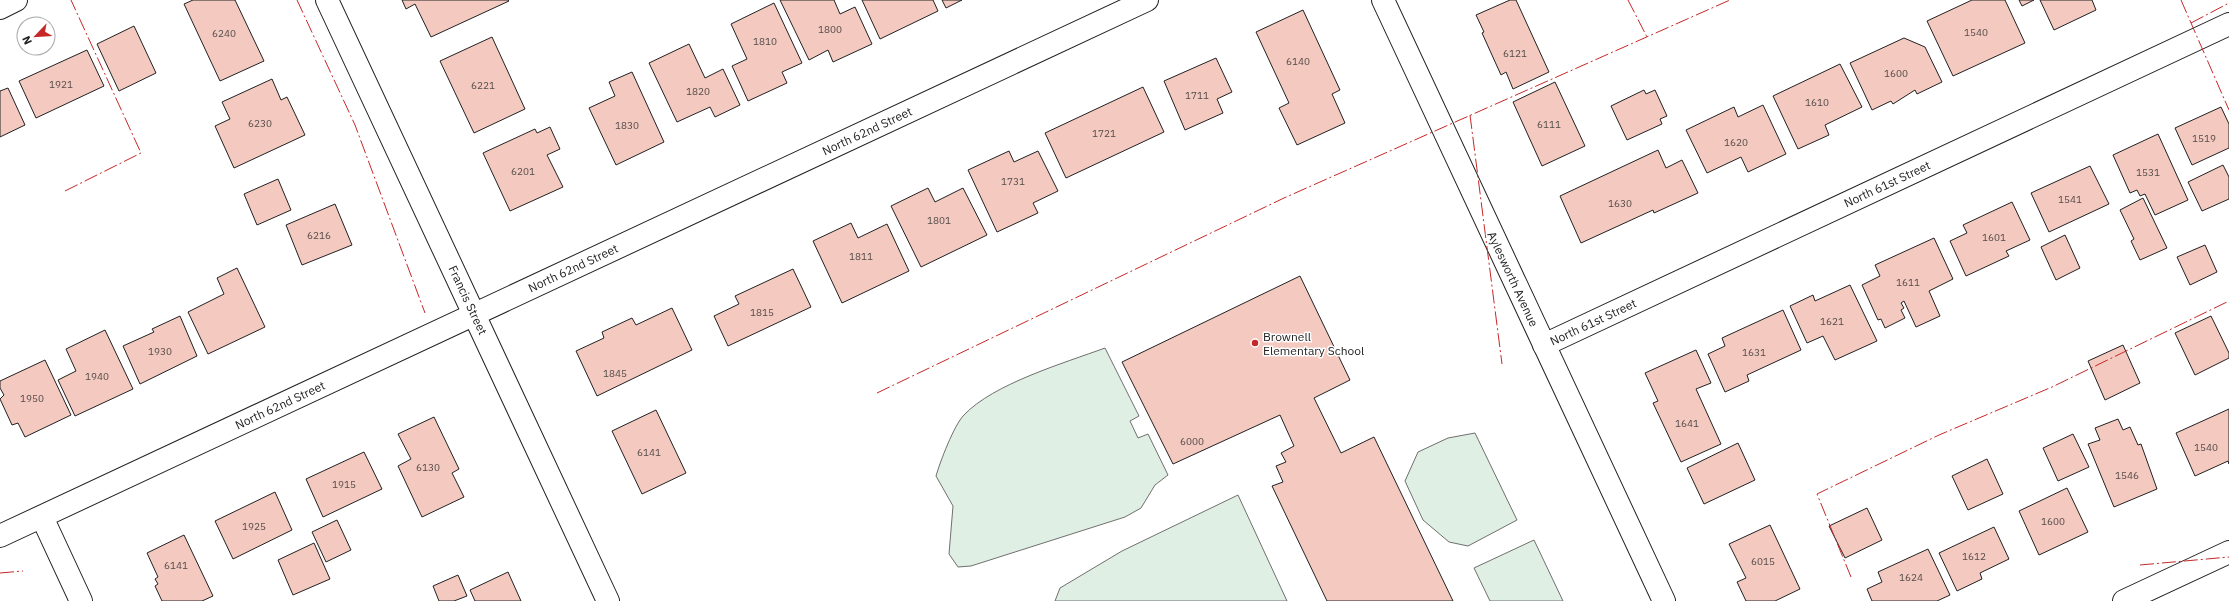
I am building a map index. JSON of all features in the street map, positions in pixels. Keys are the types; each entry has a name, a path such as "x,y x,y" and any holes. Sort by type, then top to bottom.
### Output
{"street":[{"path":"0,8 16,0"},
{"name":"Francis Street","path":"327,0 608,601"},
{"name":"North 62nd Street","path":"0,536 1147,0"},
{"name":"Aylesworth Avenue","path":"1383,0 1664,601"},
{"name":"North 61st Street","path":"1544,344 2229,24"},
{"path":"42,517 81,601"},
{"path":"2124,601 2229,552"}],"green space":[{"path":"1105,348 1139,416 1130,421 1138,438 1148,434 1168,475 1155,485 1141,508 1125,517 971,566 958,567 949,554 953,506 936,476 948,444 960,420 977,404 1011,384"},
{"path":"1475,433 1517,520 1468,546 1449,542 1423,520 1405,481 1418,452 1448,438"},
{"path":"1238,495 1287,601 1055,601 1060,588 1122,551"},
{"path":"1534,540 1563,601 1490,601 1474,568"}],"building":[{"path":"193,0 235,0 264,61 220,81 184,4"},
{"path":"402,0 509,1 431,37 415,4 406,9"},
{"path":"780,0 834,0 840,14 855,7 872,44 833,62 828,50 809,60"},
{"path":"862,0 933,0 938,11 880,39"},
{"path":"942,0 962,0 946,8"},
{"path":"1510,0 1516,0 1549,72 1513,89 1506,72 1501,75 1482,33 1484,32 1476,15"},
{"path":"1972,0 2005,0 2025,43 1953,76 1927,21"},
{"path":"2019,0 2034,0 2022,6"},
{"path":"2040,0 2092,0 2096,10 2054,30"},
{"path":"774,3 802,63 782,72 787,83 748,101 732,66 747,59 731,24"},
{"path":"1303,10 1340,90 1332,94 1345,123 1297,145 1279,108 1289,103 1256,32"},
{"path":"134,26 156,73 119,91 97,44"},
{"path":"492,37 525,109 474,133 440,61"},
{"path":"1904,38 1925,47 1942,82 1917,94 1915,90 1893,104 1891,101 1872,110 1850,63"},
{"path":"689,44 705,78 723,69 740,105 715,117 710,107 677,122 649,63"},
{"path":"87,50 104,86 36,118 19,81"},
{"path":"1216,58 1232,92 1217,99 1223,113 1185,130 1164,81"},
{"path":"1840,64 1862,107 1825,125 1829,135 1798,149 1773,96"},
{"path":"632,72 664,142 616,165 589,108 615,96 609,82"},
{"path":"272,79 281,100 287,97 305,135 234,168 215,126 230,119 222,102"},
{"path":"1555,82 1585,146 1542,166 1513,102"},
{"path":"1143,87 1164,132 1066,178 1045,133"},
{"path":"8,88 25,125 0,137 0,91"},
{"path":"1644,90 1646,94 1655,90 1667,116 1660,119 1662,124 1627,140 1611,106"},
{"path":"1763,105 1786,154 1748,172 1741,157 1707,173 1686,130 1734,107 1738,117"},
{"path":"2221,107 2229,124 2229,148 2192,165 2175,128"},
{"path":"550,127 560,149 547,155 563,187 510,211 483,153 535,129 537,133"},
{"path":"2158,134 2188,200 2155,215 2145,194 2140,196 2137,190 2130,193 2113,155"},
{"path":"1658,150 1666,168 1682,160 1698,193 1654,213 1653,210 1581,243 1560,196"},
{"path":"1009,151 1014,162 1038,151 1058,191 1033,203 1038,213 997,232 968,170"},
{"path":"2223,165 2229,177 2229,199 2202,211 2188,182"},
{"path":"2090,166 2109,204 2049,232 2031,193"},
{"path":"278,179 291,210 257,225 244,194"},
{"path":"928,188 935,202 963,188 987,235 921,267 891,206"},
{"path":"2143,198 2167,248 2140,260 2131,241 2134,239 2120,210"},
{"path":"2012,202 2030,240 2006,251 2009,256 1966,276 1950,241 1967,233 1963,225"},
{"path":"335,204 352,245 302,265 286,225"},
{"path":"851,223 858,238 887,224 909,271 842,303 813,241"},
{"path":"2065,235 2080,268 2056,280 2041,247"},
{"path":"1934,238 1953,279 1929,291 1940,316 1916,327 1904,301 1901,303 1904,308 1901,310 1905,318 1885,328 1881,319 1878,320 1862,285 1880,276 1875,265"},
{"path":"2205,245 2217,272 2190,285 2177,257"},
{"path":"237,268 265,327 208,354 188,312 224,294 217,278"},
{"path":"793,269 811,307 728,346 714,316 739,304 735,296"},
{"path":"1300,276 1350,380 1314,398 1341,453 1374,437 1453,601 1327,601 1272,486 1283,482 1276,466 1286,462 1281,453 1294,446 1280,415 1173,464 1122,362"},
{"path":"1850,285 1877,341 1835,360 1823,336 1807,343 1790,306 1813,295 1815,301"},
{"path":"672,308 692,350 597,396 576,351 604,338 602,332 632,318 636,325"},
{"path":"1783,310 1801,350 1747,375 1749,381 1725,392 1708,354 1725,346 1722,338"},
{"path":"180,316 197,356 140,384 123,346 154,332 152,329"},
{"path":"2211,316 2229,353 2229,358 2195,375 2175,333"},
{"path":"105,330 133,389 75,416 58,380 76,371 66,349"},
{"path":"2123,345 2140,383 2105,400 2088,361"},
{"path":"1696,350 1711,383 1696,389 1721,444 1681,462 1653,403 1658,401 1645,373"},
{"path":"45,360 71,415 25,437 18,423 12,425 0,399 4,395 0,388 0,381"},
{"path":"2229,409 2229,464 2228,461 2195,476 2176,433"},
{"path":"656,410 686,473 642,494 612,431"},
{"path":"434,417 459,469 452,473 464,497 422,517 398,466 411,459 398,434"},
{"path":"2118,419 2123,430 2130,427 2138,445 2141,444 2157,489 2114,507 2088,444 2100,440 2095,428"},
{"path":"2073,434 2089,467 2058,481 2043,448"},
{"path":"1738,443 1755,480 1704,504 1687,468"},
{"path":"364,452 382,489 323,517 306,479"},
{"path":"1987,459 2003,494 1968,510 1952,476"},
{"path":"2067,488 2088,532 2039,555 2019,511"},
{"path":"275,492 292,530 233,559 215,521"},
{"path":"1867,508 1882,540 1845,558 1829,526"},
{"path":"337,520 351,550 326,562 312,532"},
{"path":"1770,525 1800,589 1775,601 1746,601 1737,582 1746,578 1729,544"},
{"path":"1994,527 2009,559 1980,573 1982,579 1957,591 1939,553"},
{"path":"184,535 213,596 202,601 162,601 155,586 158,584 155,579 158,577 147,553"},
{"path":"314,543 330,579 293,595 278,560"},
{"path":"1928,549 1950,595 1937,601 1872,601 1867,589 1882,582 1878,572"},
{"path":"508,572 521,601 475,601 470,590"},
{"path":"458,575 467,596 454,601 439,601 433,586"}],"power":[{"path":"65,191 141,153 71,0"},
{"path":"297,0 355,125 425,313"},
{"path":"1628,0 1647,37"},
{"path":"877,393 1284,198 1730,0"},
{"path":"2181,0 2229,110"},
{"path":"2191,23 2229,3"},
{"path":"1470,115 1502,364"},
{"path":"1851,577 1817,494 1939,435 2052,387 2229,301"},
{"path":"2140,565 2229,557"},
{"path":"0,573 23,571"}],"place":[{"name":"Brownell Elementary School","path":"1255,343"}]}
